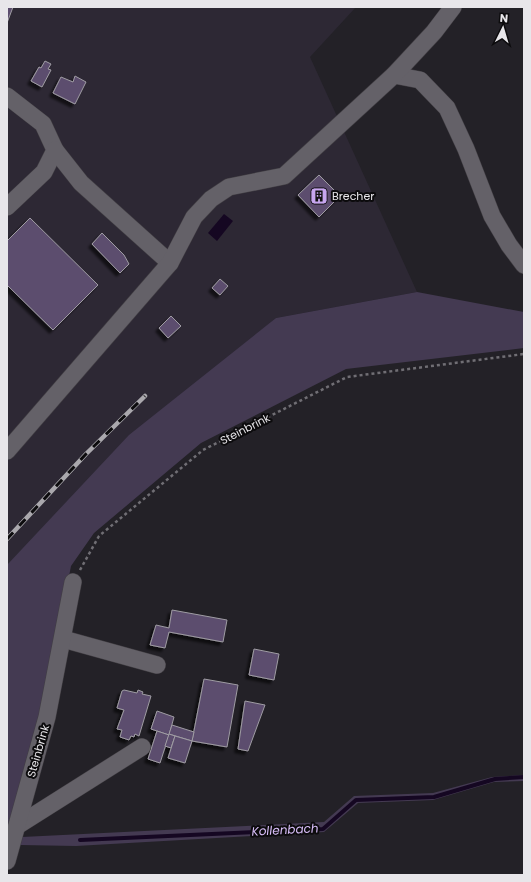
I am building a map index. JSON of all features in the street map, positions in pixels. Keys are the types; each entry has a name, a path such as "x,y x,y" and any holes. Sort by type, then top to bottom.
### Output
{"street":[{"path":"7,451 170,263 194,217 211,199 229,187 284,176 394,75 434,32 453,7"},
{"path":"394,75 420,80 447,108 466,149 492,216 509,246 524,265"},
{"path":"7,96 43,124 55,150 81,183 170,263"},
{"path":"7,208 44,172 55,150"},
{"name":"Steinbrink","path":"7,861 48,717 73,582"},
{"path":"63,639 157,665"},
{"path":"17,826 142,747"}],"path":[{"name":"Steinbrink","path":"73,582 99,536 203,450 347,377 524,354"}],"shaded area":[{"path":"7,7 356,7 310,57 417,292 276,318 7,565"},
{"path":"224,214 233,221 217,241 208,233"},
{"path":"417,292 524,312 524,348 346,369 201,443 94,533 71,566 56,643 32,747 7,837 7,565 129,435 276,318"},
{"path":"524,775 524,781 494,782 433,800 358,803 324,832 76,846 20,845 22,837 324,822 354,796 433,793 492,777"}],"building":[{"path":"7,7 13,7 7,23"},
{"path":"45,61 51,64 48,69 51,70 42,87 31,81 39,67 41,68"},
{"path":"75,76 86,82 75,104 53,93 61,77 73,82"},
{"name":"Brecher","path":"319,175 340,196 319,217 298,195"},
{"path":"30,218 98,285 53,330 7,285 7,241"},
{"path":"102,233 124,255 129,264 120,273 92,244"},
{"path":"220,279 228,286 220,295 212,288"},
{"path":"171,316 181,326 168,338 159,328"},
{"path":"172,610 227,620 223,642 169,632 165,648 150,645 156,625 169,628"},
{"path":"254,649 279,654 274,680 249,675"},
{"path":"204,679 238,685 227,747 192,741"},
{"path":"124,690 137,693 138,690 143,692 142,694 151,696 139,736 135,734 134,737 131,736 129,740 120,737 122,730 117,729 124,710 117,708 122,691"},
{"path":"245,701 265,705 248,751 238,749"},
{"path":"157,711 174,717 169,735 151,729"},
{"path":"172,725 194,732 192,741 169,734"},
{"path":"157,731 169,735 160,763 148,759"},
{"path":"169,734 175,736 171,748 165,746"},
{"path":"175,736 192,741 185,763 168,758"}],"waterway":[{"name":"Kollenbach","path":"80,840 323,829 356,800 434,797 495,779 524,777"}],"railway":[{"path":"7,539 86,454 145,396"}],"place":[{"name":"Brecher","path":"319,196"}]}
